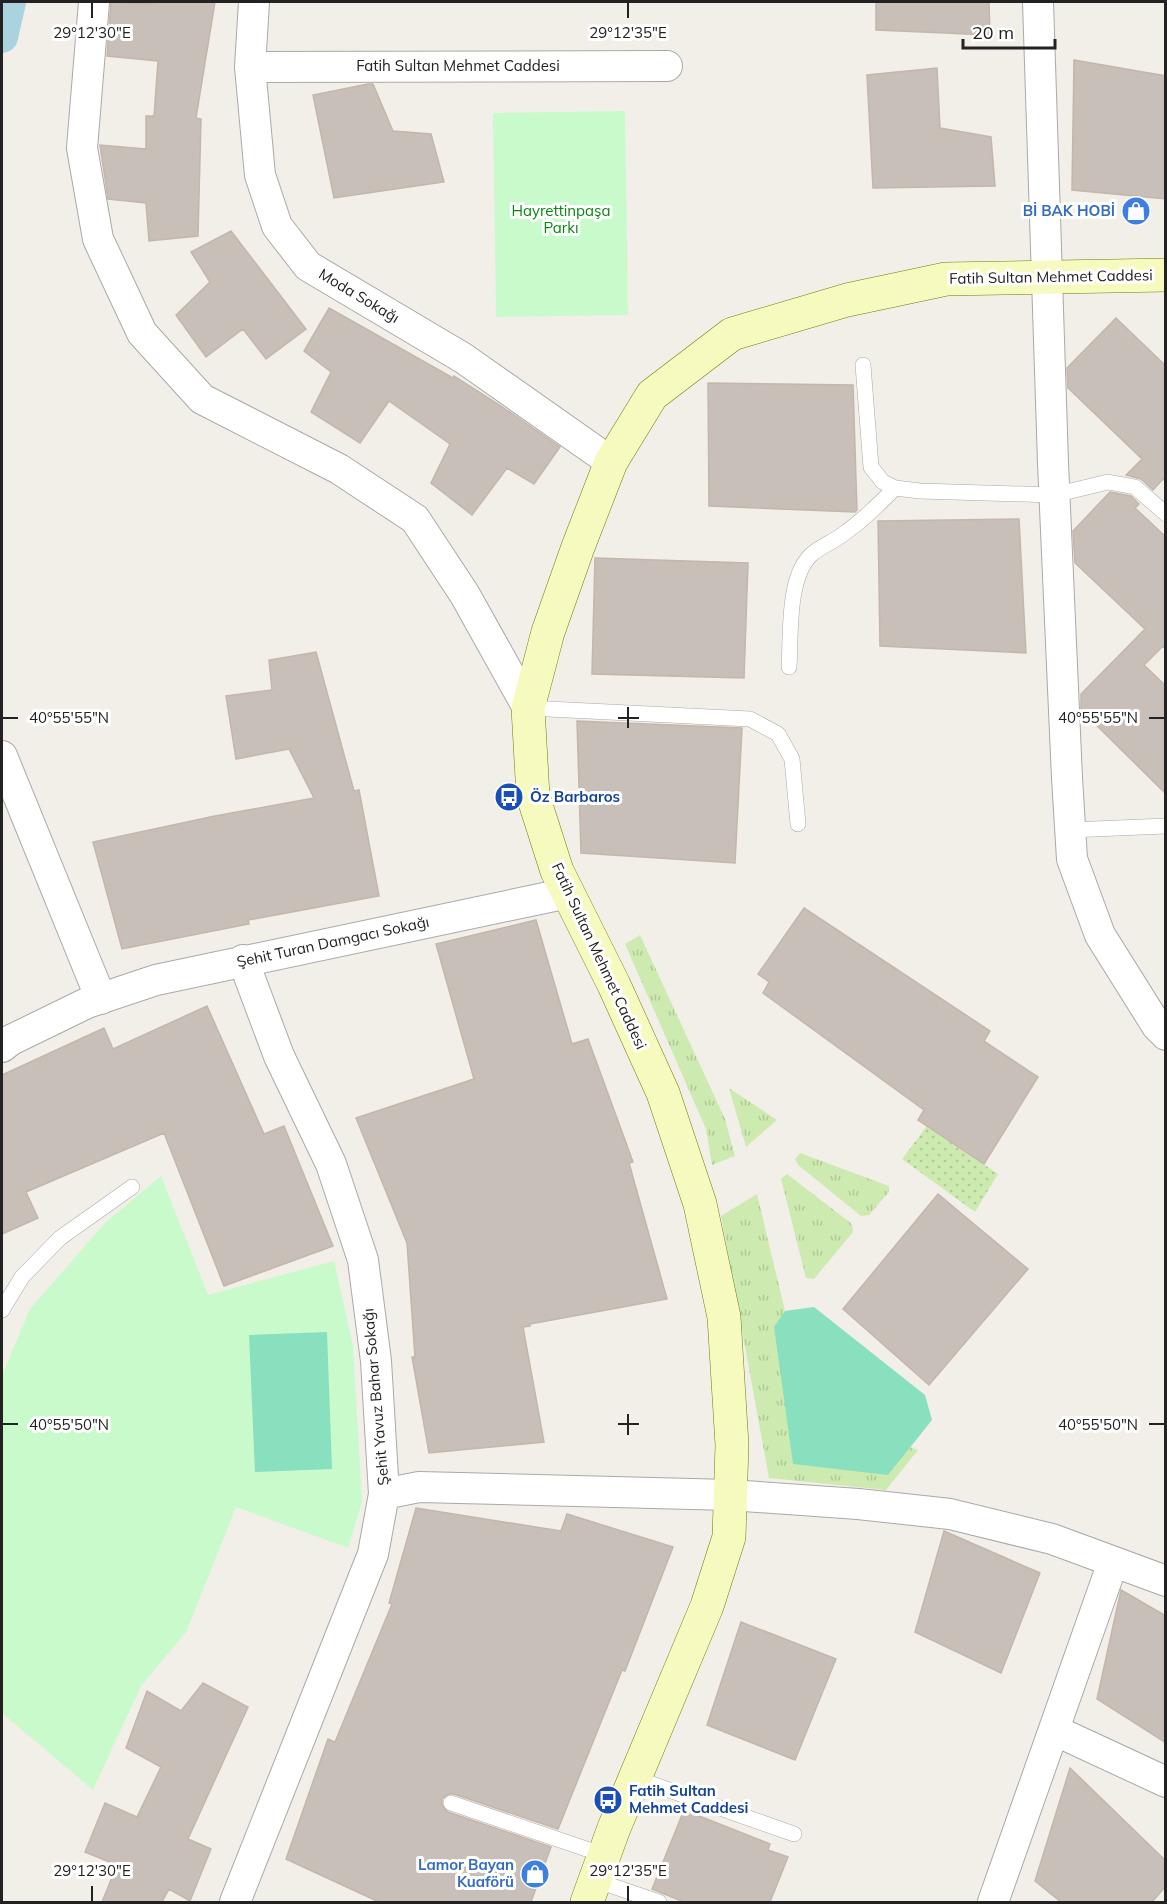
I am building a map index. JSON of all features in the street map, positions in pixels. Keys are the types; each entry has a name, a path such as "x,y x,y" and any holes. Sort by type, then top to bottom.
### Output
{"street":[{"path":"94,2 82,148 98,239 142,333 202,399 339,470 415,519 465,595 528,708"},
{"name":"Moda Sokağı","path":"254,2 250,67 260,174 277,226 308,266 463,358 611,462"},
{"path":"1038,2 1054,495 1072,859 1100,935 1157,1026 1166,1035"},
{"name":"Fatih Sultan Mehmet Caddesi","path":"250,67 667,66"},
{"name":"Fatih Sultan Mehmet Caddesi","path":"595,1879 634,1779 707,1606 729,1537 732,1445 724,1317 700,1204 663,1093 614,985 557,871 533,796 528,708 548,632 611,462 652,395 732,334 848,300 946,279 1166,275"},
{"path":"2,756 101,999"},
{"name":"Şehit Turan Damgacı Sokağı","path":"2,1047 20,1035 87,1004 156,980 568,893"},
{"name":"Şehit Yavuz Bahar Sokağı","path":"235,1902 373,1554 384,1494 376,1362 363,1260 331,1164 279,1056 243,960"},
{"path":"384,1494 419,1487 730,1495 858,1504 950,1514 1052,1539 1166,1581"},
{"path":"993,1902 1113,1562"},
{"path":"1054,1730 1166,1782"}],"lane":[{"path":"862,365 871,467 883,482 895,488 920,491 1054,495 1108,482 1135,487 1166,514"},
{"path":"789,667 793,592 810,555 841,536 868,515 895,488"},
{"path":"528,708 750,719 778,734 792,759 798,824"},
{"path":"1070,830 1166,826"},
{"path":"2,1310 22,1277 60,1238 132,1187"},
{"path":"634,1779 794,1834"},
{"path":"451,1803 595,1879 659,1902"}],"green space":[{"name":"Hayrettinpaşa Parkı","path":"625,111 628,315 496,317 493,113"},
{"path":"640,935 725,1119 735,1156 712,1165 706,1129 625,944"},
{"path":"729,1088 777,1120 746,1147"},
{"path":"927,1126 998,1174 975,1212 902,1159"},
{"path":"800,1153 889,1186 889,1192 869,1215 861,1216 798,1165 795,1159"},
{"path":"787,1174 852,1224 853,1232 814,1279 806,1278 781,1179"},
{"path":"161,1176 208,1295 334,1261 353,1346 362,1502 348,1548 236,1507 186,1632 141,1686 93,1790 2,1713 2,1375 30,1309 105,1223"},
{"path":"757,1194 785,1311 774,1328 888,1475 910,1447 918,1450 886,1490 769,1478 721,1216"},
{"path":"814,1307 925,1395 932,1420 888,1475 793,1464 774,1327 785,1311"},
{"path":"327,1332 332,1469 255,1472 249,1335"}],"building":[{"path":"111,2 156,4 157,2 215,2 196,118 201,119 198,236 149,241 146,203 108,199 100,145 146,149 146,116 154,116 158,61 107,56"},
{"path":"876,2 989,2 990,35 876,30"},
{"path":"1074,60 1166,76 1166,199 1072,190"},
{"path":"937,68 940,128 991,137 995,186 873,188 867,75"},
{"path":"373,84 393,131 431,134 444,182 334,198 313,95"},
{"path":"231,231 306,329 266,359 243,329 206,357 176,315 210,282 191,252"},
{"path":"329,308 453,378 454,376 560,447 534,484 507,468 472,515 431,483 450,444 389,401 360,443 311,412 331,372 304,351"},
{"path":"1116,318 1166,366 1166,481 1163,479 1153,490 1141,479 1126,475 1142,459 1068,388 1067,368"},
{"path":"708,383 853,385 857,510 855,512 709,506"},
{"path":"1110,492 1131,496 1139,504 1135,508 1166,537 1166,649 1163,646 1144,665 1166,686 1166,794 1081,710 1081,694 1145,629 1075,563 1073,531"},
{"path":"1019,519 1026,653 880,646 878,521"},
{"path":"595,558 748,563 744,678 592,674"},
{"path":"316,652 354,791 359,790 379,896 248,920 249,924 122,949 93,842 314,798 289,749 236,759 226,696 272,690 269,660"},
{"path":"577,721 742,728 735,863 581,853"},
{"path":"804,908 990,1031 984,1041 1038,1077 984,1164 918,1120 924,1110 763,993 769,982 758,974"},
{"path":"536,920 572,1044 588,1039 633,1162 629,1163 667,1299 523,1327 544,1442 429,1453 412,1357 415,1357 407,1243 356,1118 474,1079 436,944"},
{"path":"207,1006 264,1134 284,1126 333,1246 224,1286 164,1133 26,1192 38,1218 2,1234 2,1075 104,1028 113,1049"},
{"path":"938,1194 1028,1269 929,1385 843,1309"},
{"path":"416,1508 561,1531 567,1514 673,1547 625,1671 622,1670 558,1829 454,1794 449,1794 442,1799 442,1805 448,1812 551,1847 531,1902 379,1902 286,1859 328,1739 335,1742 392,1604 389,1603"},
{"path":"944,1531 1040,1573 1001,1673 915,1632"},
{"path":"1121,1590 1166,1616 1166,1743 1097,1699"},
{"path":"741,1622 836,1659 795,1760 707,1725"},
{"path":"203,1683 248,1707 188,1839 211,1849 190,1901 169,1889 162,1902 102,1902 117,1865 85,1852 105,1803 137,1817 161,1767 126,1748 147,1691 181,1711"},
{"path":"1070,1768 1166,1861 1166,1886 1152,1902 1061,1902 1035,1881"},
{"path":"684,1810 770,1844 768,1850 788,1857 770,1902 684,1902 652,1889"}],"waterway":[{"path":"2,37 10,2"}],"place":[{"name":"Bİ BAK HOBİ","path":"1136,211"},
{"name":"Öz Barbaros","path":"509,797"},
{"name":"Fatih Sultan Mehmet Caddesi","path":"608,1800"},
{"name":"Lamor Bayan Kuaförü","path":"535,1874"}]}
